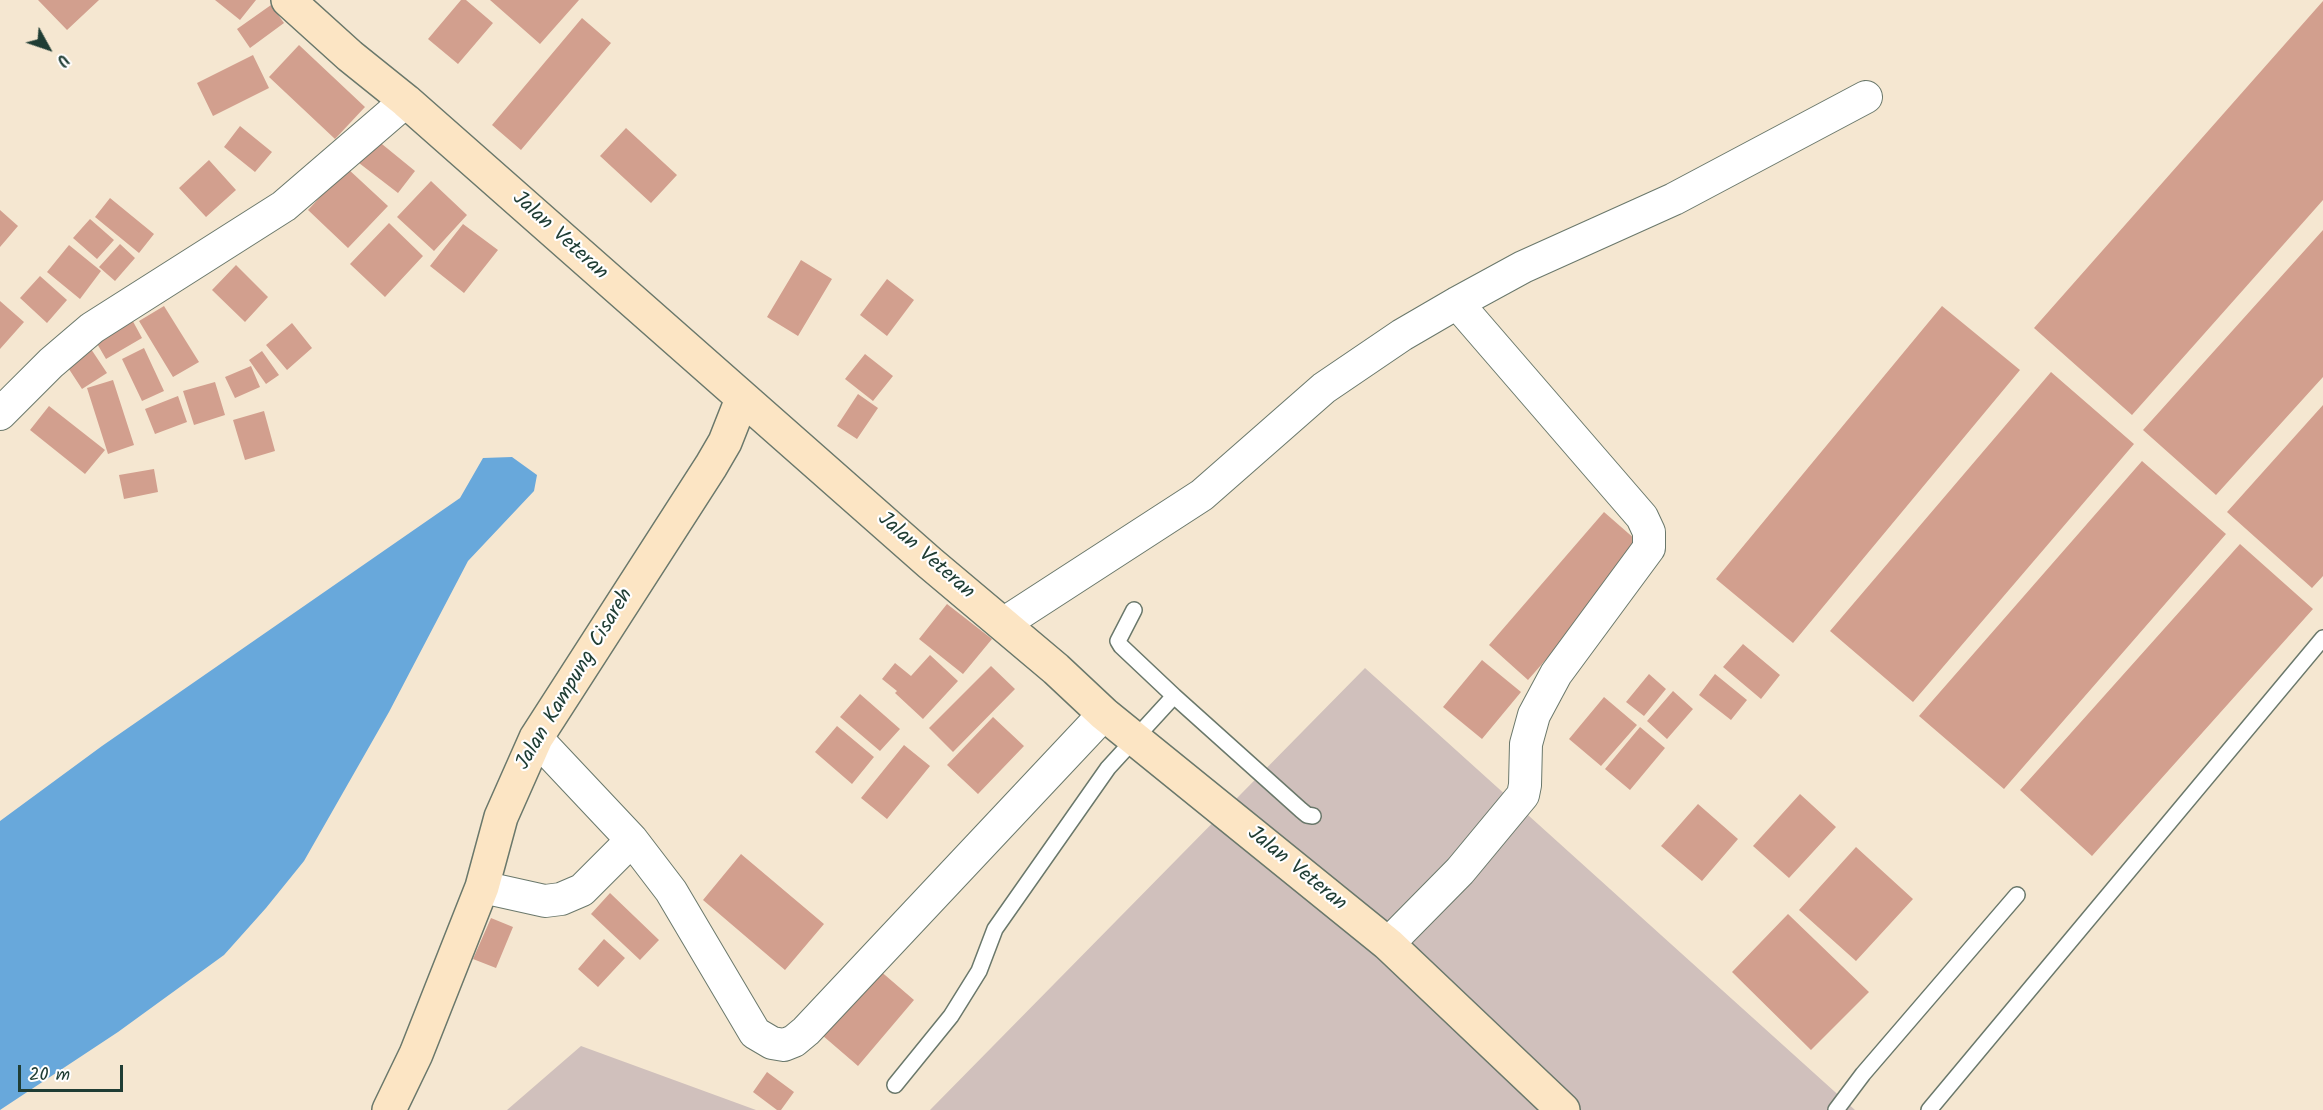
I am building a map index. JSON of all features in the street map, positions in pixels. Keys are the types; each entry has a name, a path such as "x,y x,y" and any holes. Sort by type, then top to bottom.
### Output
{"main road":[{"name":"Jalan Veteran","path":"288,0 350,56 406,101 930,563 1056,669 1104,714 1388,944 1563,1110"},
{"name":"Jalan Kampung Cisareh","path":"389,1110 416,1054 482,887 501,817 536,738 711,466 725,442 742,399"}],"street":[{"path":"1003,624 1202,495 1324,388 1402,335 1523,267 1674,199 1866,98"},
{"path":"0,414 51,363 92,328 284,206 406,101"},
{"path":"1388,944 1460,871 1523,795 1526,785 1526,744 1534,715 1556,674 1649,548 1650,532 1642,517 1457,303"},
{"path":"536,738 632,840 671,891 755,1033 772,1043 784,1044 794,1041 806,1031 1104,714"},
{"path":"482,887 545,901 561,899 582,890 632,840"}],"lane":[{"path":"1134,610 1119,640 1121,646 1301,810 1313,816"},
{"path":"1929,1110 2323,638"},
{"path":"895,1085 951,1016 979,971 995,929 1108,768 1174,696"},
{"path":"1836,1110 1863,1074 2017,895"}],"shaded area":[{"path":"1365,668 1855,1110 930,1110"},
{"path":"581,1046 756,1110 507,1110"}],"water":[{"path":"512,457 537,475 534,491 468,561 389,712 304,861 224,955 118,1032 0,1110 0,821 102,746 460,498 483,458"}],"building":[{"path":"38,0 99,0 67,30"},
{"path":"215,0 256,0 240,20"},
{"path":"461,0 466,0 493,23 458,64 428,39"},
{"path":"490,0 579,0 540,44"},
{"path":"2323,1 2323,200 2132,415 2034,328"},
{"path":"271,5 284,23 250,48 237,29"},
{"path":"582,18 611,43 521,150 492,125"},
{"path":"299,45 365,107 335,139 269,77"},
{"path":"253,55 269,88 213,116 197,83"},
{"path":"240,126 272,152 255,172 224,147"},
{"path":"626,128 677,175 651,203 600,156"},
{"path":"377,140 415,171 398,193 359,163"},
{"path":"209,160 236,190 206,217 179,188"},
{"path":"347,168 388,206 348,248 308,210"},
{"path":"431,181 467,215 434,251 397,217"},
{"path":"110,198 154,234 139,253 95,217"},
{"path":"0,210 18,226 0,247"},
{"path":"90,219 114,240 97,259 73,238"},
{"path":"389,223 423,256 385,297 350,264"},
{"path":"463,224 498,250 464,293 430,266"},
{"path":"2323,230 2323,377 2216,495 2143,430"},
{"path":"120,244 135,258 115,281 99,267"},
{"path":"69,245 101,271 80,299 47,272"},
{"path":"801,260 832,279 798,336 767,317"},
{"path":"236,265 268,297 245,322 212,290"},
{"path":"40,276 67,300 47,323 20,298"},
{"path":"887,279 914,300 887,336 860,315"},
{"path":"0,301 24,322 0,349"},
{"path":"164,306 199,362 173,377 139,321"},
{"path":"1942,306 2020,370 1793,643 1716,579"},
{"path":"129,314 142,338 106,359 92,335"},
{"path":"292,323 312,348 287,370 266,345"},
{"path":"89,346 107,373 82,389 65,363"},
{"path":"144,348 164,391 142,401 122,359"},
{"path":"262,351 279,375 266,384 249,360"},
{"path":"865,354 893,376 873,401 845,379"},
{"path":"251,366 260,387 235,398 225,377"},
{"path":"2051,372 2134,444 1913,702 1830,631"},
{"path":"113,380 134,445 108,454 87,388"},
{"path":"215,382 225,415 194,425 183,391"},
{"path":"858,394 878,408 857,439 837,426"},
{"path":"178,396 187,422 155,434 145,409"},
{"path":"2323,405 2323,576 2312,588 2227,512"},
{"path":"49,406 105,450 85,474 30,430"},
{"path":"264,411 275,451 245,460 233,420"},
{"path":"2142,461 2226,534 2004,789 1919,716"},
{"path":"154,469 158,492 124,499 119,475"},
{"path":"1604,512 1644,547 1528,680 1489,645"},
{"path":"2240,544 2313,609 2092,856 2020,790"},
{"path":"947,604 992,639 963,674 919,639"},
{"path":"1743,644 1780,675 1761,699 1723,667"},
{"path":"930,655 958,681 923,719 895,693 897,691 882,679 895,663 911,676"},
{"path":"1482,660 1521,692 1482,739 1443,707"},
{"path":"991,666 1015,689 953,752 929,728"},
{"path":"1649,674 1666,689 1644,716 1626,702"},
{"path":"1715,674 1747,700 1731,720 1699,695"},
{"path":"1673,691 1693,709 1667,739 1647,721"},
{"path":"860,694 900,729 880,751 840,717"},
{"path":"1604,697 1637,725 1601,766 1569,739"},
{"path":"993,717 1024,746 978,794 947,765"},
{"path":"837,726 874,757 852,784 815,752"},
{"path":"1640,727 1665,748 1630,790 1605,769"},
{"path":"904,745 930,766 887,819 861,798"},
{"path":"1800,794 1836,827 1789,878 1753,846"},
{"path":"1698,804 1738,839 1702,881 1661,846"},
{"path":"1856,847 1913,899 1856,961 1799,910"},
{"path":"741,854 824,924 785,970 703,900"},
{"path":"610,893 659,940 640,960 591,914"},
{"path":"1788,914 1869,992 1811,1050 1732,972"},
{"path":"491,918 513,927 496,968 473,959"},
{"path":"604,939 625,958 598,987 578,969"},
{"path":"878,969 914,1000 858,1066 822,1035"},
{"path":"767,1072 794,1092 781,1110 777,1110 753,1092"}]}
